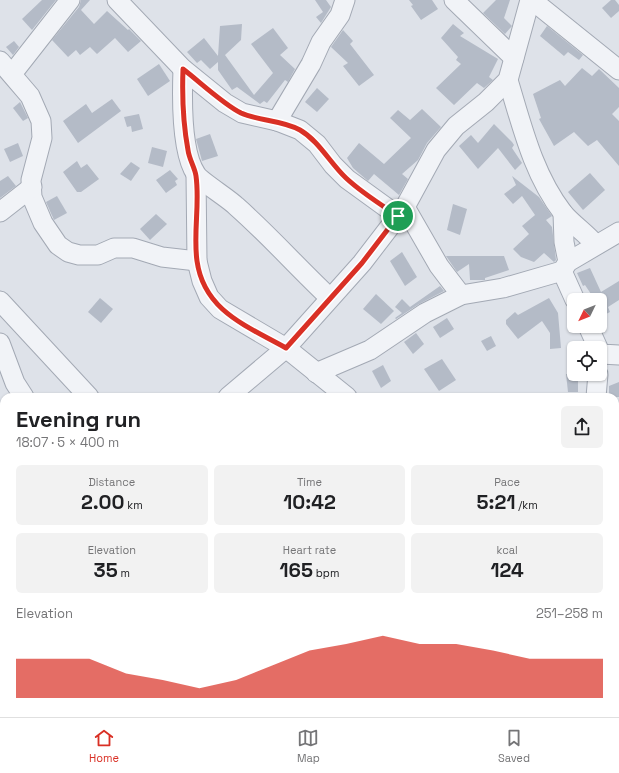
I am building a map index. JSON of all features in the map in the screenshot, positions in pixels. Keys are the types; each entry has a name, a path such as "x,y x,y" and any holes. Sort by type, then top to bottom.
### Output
{"street":[{"path":"70,0 6,67 30,96 41,121 42,138 31,180 32,197 43,223 58,245 68,252 79,255 98,256 114,248 132,248 162,257 197,261"},
{"path":"117,0 183,69 225,103 242,113 278,122 300,130 317,144 333,165 347,179 401,211 461,295"},
{"path":"278,122 311,64 320,42 340,16 345,0"},
{"path":"454,0 514,58"},
{"path":"233,393 286,348 362,263 401,211 436,150 456,126 486,102 508,80 531,0 619,70"},
{"path":"183,69 182,109 188,150 196,175 197,261 202,281 209,297 220,309 286,348 342,393"},
{"path":"508,80 531,155 543,181 563,214 596,244"},
{"path":"196,175 234,204 263,230 330,298"},
{"path":"0,212 32,187"},
{"path":"563,214 565,266 572,293"},
{"path":"316,373 370,350 425,313 461,295 503,288 565,266 596,244 619,232"},
{"path":"0,300 85,393"},
{"path":"0,343 13,388"},
{"path":"596,393 597,381"}],"building":[{"path":"42,0 56,0 32,30 22,19"},
{"path":"81,0 90,0 81,10 94,24 107,11 141,41 128,52 115,38 97,54 90,47 80,55 76,50 68,57 52,40 79,7"},
{"path":"315,0 326,0 331,7 321,23 316,17 323,12"},
{"path":"409,0 432,0 438,9 421,20 411,6 413,5"},
{"path":"496,0 510,0 504,18 512,26 505,34 483,13"},
{"path":"611,0 615,0 619,5 619,11 611,18 602,8"},
{"path":"242,24 241,40 225,55 254,95 273,73 251,44 273,28 288,48 280,55 295,69 288,82 285,80 267,103 264,101 260,104 237,87 232,90 218,70 218,62 210,69 201,60 197,63 187,52 204,38 218,56 220,26"},
{"path":"453,24 464,33 460,36 498,59 489,77 493,80 484,88 477,83 454,105 436,88 461,64 456,60 458,57 441,38"},
{"path":"547,26 583,55 579,60 568,52 564,56 540,36"},
{"path":"343,30 353,41 350,44 374,75 359,86 343,66 348,63 331,47"},
{"path":"14,41 19,47 13,55 6,47"},
{"path":"159,64 170,81 148,96 137,79"},
{"path":"582,68 592,76 599,69 619,88 619,107 612,114 619,121 619,166 597,140 588,146 574,132 554,146 539,119 541,118 533,94 560,80 565,86"},
{"path":"317,88 329,99 317,112 305,102"},
{"path":"112,99 121,111 78,143 63,121 86,104 92,113"},
{"path":"20,102 28,118 23,121 13,108"},
{"path":"422,109 441,127 427,143 418,160 402,174 408,179 399,195 374,174 368,181 353,168 347,158 359,143 384,164 411,138 390,118 398,110 410,120"},
{"path":"139,114 143,129 132,132 131,126 127,127 124,117"},
{"path":"494,124 514,145 512,148 522,163 515,170 498,148 478,169 459,146 471,135 478,143"},
{"path":"210,134 218,156 202,161 196,139"},
{"path":"18,143 23,156 10,162 4,149"},
{"path":"152,147 167,151 163,167 148,163"},
{"path":"77,161 81,168 87,164 99,179 81,192 77,192 63,172"},
{"path":"131,162 140,168 131,181 120,174"},
{"path":"170,170 178,179 175,181 177,185 166,193 156,180"},
{"path":"590,173 605,190 583,210 568,192"},
{"path":"8,176 16,186 0,198 0,181"},
{"path":"512,176 539,197 552,216 546,220 552,227 556,260 554,262 544,253 534,262 521,257 513,249 529,234 522,226 535,215 522,196 513,204 504,194 516,185"},
{"path":"57,196 67,213 54,220 46,202"},
{"path":"453,204 467,209 460,235 447,230"},
{"path":"156,214 167,224 150,240 140,229"},
{"path":"402,252 417,277 405,286 390,261"},
{"path":"446,256 504,256 509,270 485,278 485,280 470,280 469,264 457,272"},
{"path":"590,268 601,292 619,281 619,300 608,307 610,312 607,314 607,293 590,293 585,285 583,286 577,273"},
{"path":"440,286 444,291 419,304 396,319 395,318 402,313 395,307 402,299 410,307"},
{"path":"376,294 394,311 381,324 363,309"},
{"path":"100,298 113,309 101,323 88,312"},
{"path":"549,298 558,313 561,348 550,349 550,333 542,321 518,339 506,324 506,320 515,312 518,315"},
{"path":"447,318 454,329 440,338 433,327"},
{"path":"416,333 424,344 413,354 404,342"},
{"path":"491,336 496,346 487,351 481,341"},
{"path":"442,359 456,380 439,391 424,369"},
{"path":"383,365 391,381 381,388 372,371"},
{"path":"566,374 567,381 578,381 578,392 568,392"},
{"path":"619,382 619,393 609,393 609,386"}],"route":[{"path":"183,69 209,88 225,103 242,113 265,118 300,130 317,144 333,165 347,179 366,195 398,216 362,263 286,348 220,309 209,297 202,281 197,261 196,175 191,164 188,150 182,109 183,69"}]}
